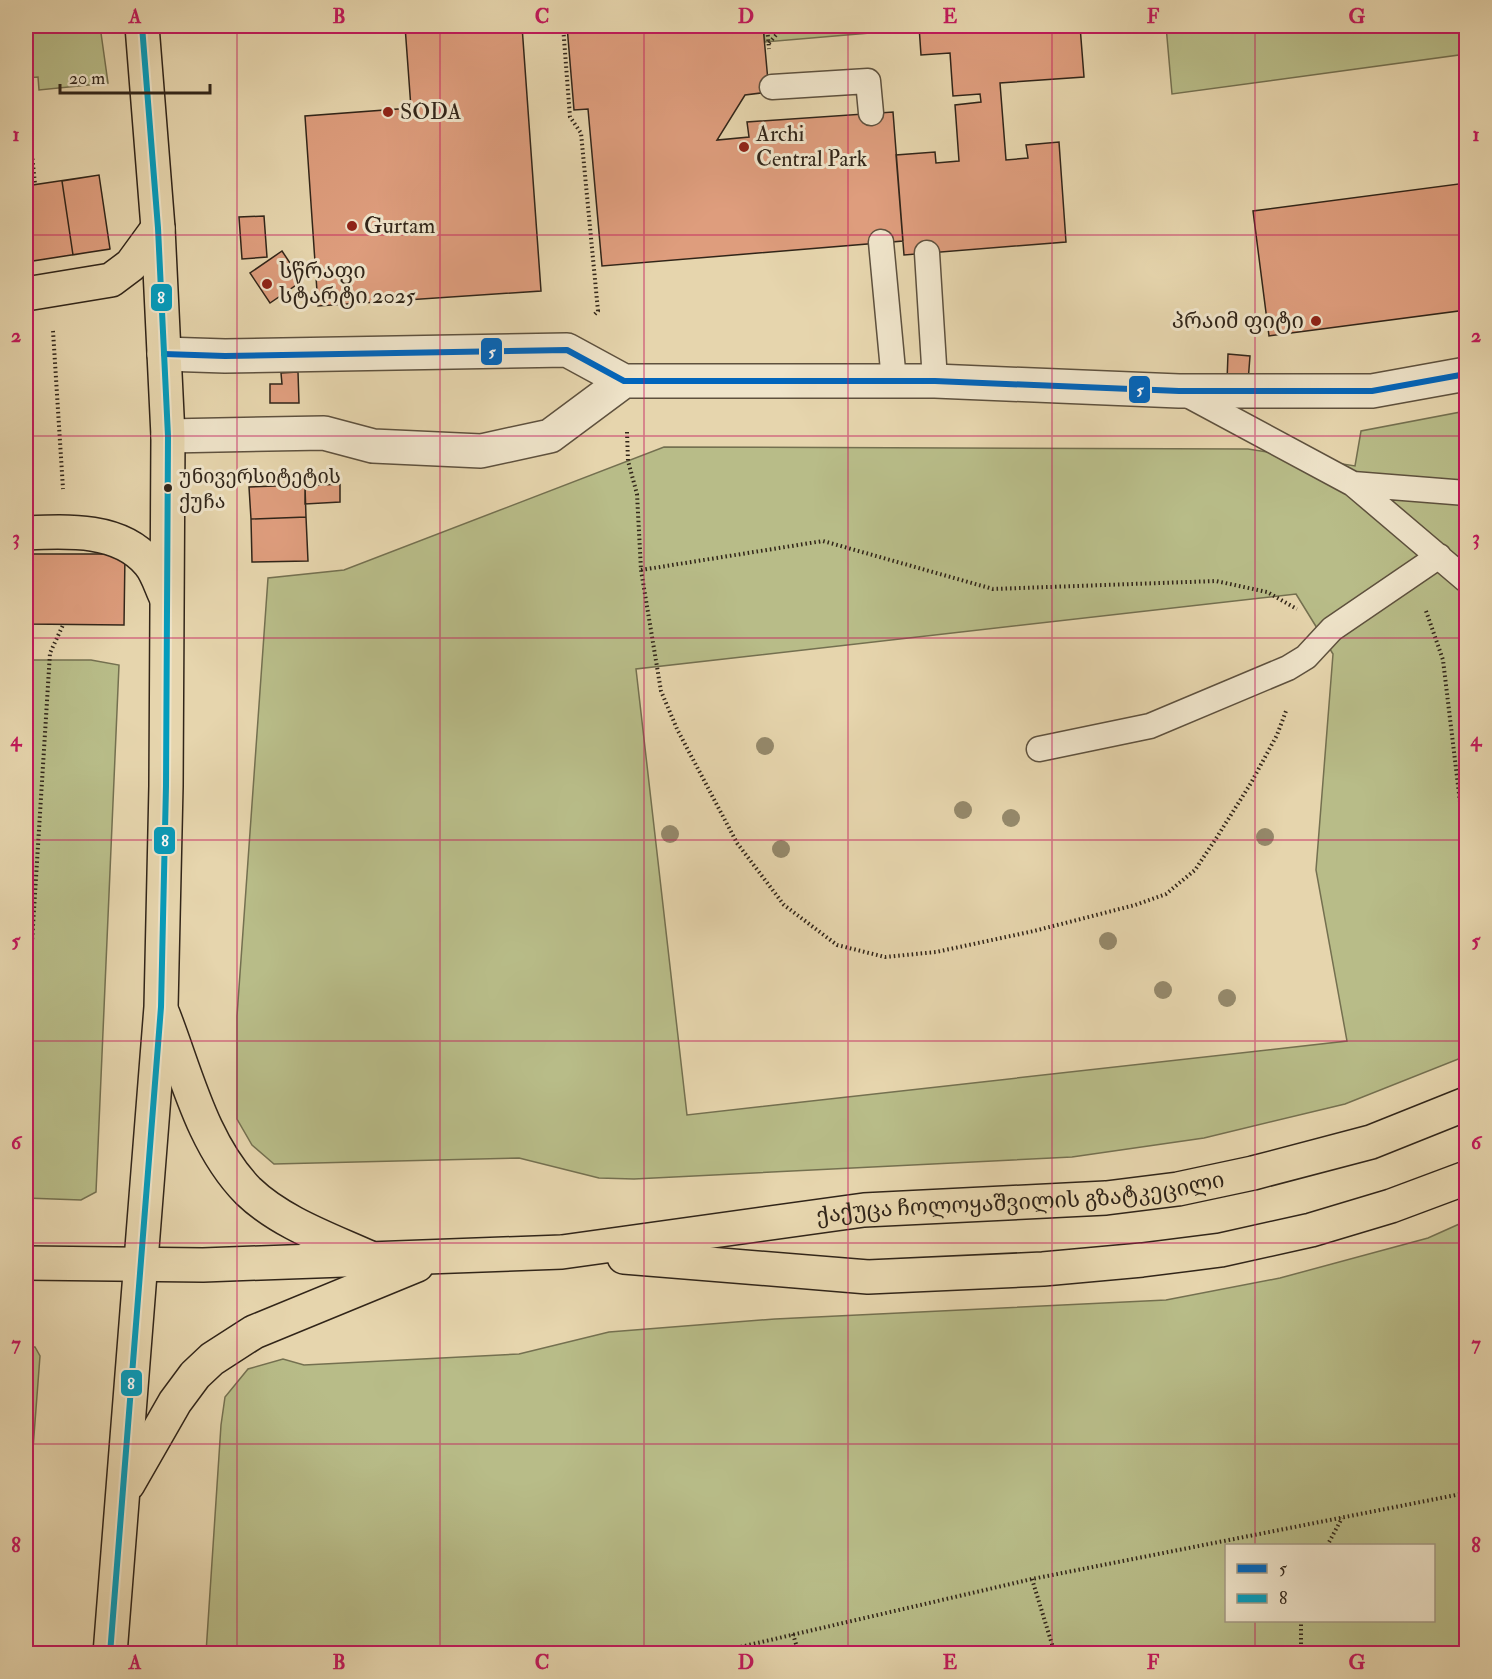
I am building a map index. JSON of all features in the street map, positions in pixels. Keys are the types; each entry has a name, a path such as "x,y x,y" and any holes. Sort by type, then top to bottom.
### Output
{"main road":[{"path":"110,1653 161,1007 168,601 168,436 158,228 142,26"},
{"path":"26,294 111,280 131,265 158,228"},
{"path":"26,533 63,531 101,536 128,546 150,564 168,601"},
{"path":"161,1007 208,1134 230,1170 249,1192 280,1214 372,1259"},
{"name":"ქაქუცა ჩოლოყაშვილის გზატკეცილი","path":"26,1263 140,1265 562,1252 864,1210 1106,1198 1178,1189 1253,1173 1371,1142 1467,1104"},
{"name":"ქაქუცა ჩოლოყაშვილის გზატკეცილი","path":"562,1252 868,1277 1076,1266 1221,1250 1311,1230 1391,1206 1467,1178"},
{"path":"123,1494 175,1402 195,1375 212,1359 254,1332 436,1257"}],"street":[{"path":"164,354 225,356 567,350 624,381 935,381 1179,391 1372,391 1467,374"},
{"path":"168,436 324,433 374,446 482,451 550,436 624,381"}],"lane":[{"path":"772,87 868,81 871,113"},
{"path":"882,242 894,381"},
{"path":"927,253 935,381"},
{"path":"1179,391 1353,484 1467,580"},
{"path":"1353,484 1467,493"},
{"path":"1039,749 1150,726 1238,691 1306,657 1332,629 1439,556"}],"path":[{"path":"563,26 570,117 581,133 597,311 567,350"},
{"path":"767,26 768,44 784,26"},
{"path":"26,96 35,184"},
{"path":"53,331 63,490"},
{"path":"628,460 638,494 641,570 661,691 677,729 737,843 784,905 837,945 885,957 936,952 1034,931 1136,905 1166,894 1195,870 1251,783 1277,735 1306,657"},
{"path":"641,570 823,541 993,589 1216,580 1267,592 1332,629"},
{"path":"1411,574 1443,660 1467,852"},
{"path":"26,1038 50,653 63,625"},
{"path":"710,1653 1032,1579 1467,1493"},
{"path":"1328,1544 1343,1518"},
{"path":"1032,1579 1055,1653"},
{"path":"1301,1622 1301,1653"},
{"path":"794,1634 799,1653"}],"green space":[{"path":"26,26 100,26 108,83 39,90 38,77 26,78"},
{"path":"264,26 366,26 264,32"},
{"path":"763,26 892,26 893,31 765,42"},
{"path":"1166,26 1466,26 1466,54 1172,94"},
{"path":"1466,411 1466,1056 1345,1104 1204,1138 1072,1157 634,1179 599,1178 519,1158 274,1164 252,1145 237,1119 237,1016 268,578 344,570 664,447 1248,449 1355,466 1361,431","holes":["1296,594 1333,654 1316,870 1347,1041 687,1115 636,669"]},
{"path":"26,660 91,660 119,665 96,1192 81,1200 26,1198"},
{"path":"1466,1221 1466,1653 206,1653 221,1425 225,1397 248,1369 283,1359 304,1365 519,1354 609,1332 775,1319 1166,1300 1280,1278 1428,1238"},
{"path":"26,1347 35,1347 40,1356 26,1541"}],"building":[{"path":"405,26 522,26 541,291 318,306 305,116 411,108"},
{"name":"Archi Central Park","path":"567,26 763,26 769,92 745,95 717,140 749,137 747,122 893,112 903,241 602,266 588,109 574,110"},
{"path":"919,26 1080,26 1084,77 1000,83 1006,160 1028,158 1026,145 1059,142 1066,242 904,255 896,155 935,152 936,163 959,161 955,105 981,102 980,94 953,96 950,53 921,55"},
{"path":"99,175 110,249 26,262 26,186"},
{"path":"99,175 110,249 73,255 62,181"},
{"path":"1466,183 1466,310 1269,336 1253,211"},
{"path":"264,216 267,257 242,259 239,217"},
{"path":"282,251 302,281 270,303 250,273"},
{"path":"1228,354 1250,356 1248,382 1227,381"},
{"path":"298,372 299,403 270,403 270,384 282,384 281,373"},
{"path":"340,484 340,502 305,504 305,486"},
{"path":"305,486 306,517 251,519 249,487"},
{"path":"306,517 308,561 252,562 251,519"},
{"path":"26,554 125,554 124,625 26,624"}],"transit line":[{"name":"8","path":"110,1654 161,1007 166,786 168,436 158,228 142,26"},
{"name":"5","path":"164,354 225,356 567,350 624,381 935,381 1179,391 1372,391 1466,374"}],"place":[{"name":"SODA","path":"388,112"},
{"name":"Archi Central Park","path":"744,147"},
{"name":"Gurtam","path":"352,226"},
{"name":"სწრაფი სტარტი 2025","path":"267,284"},
{"name":"პრაიმ ფიტი","path":"1316,321"},
{"name":"უნივერსიტეტის ქუჩა","path":"168,488"}]}
